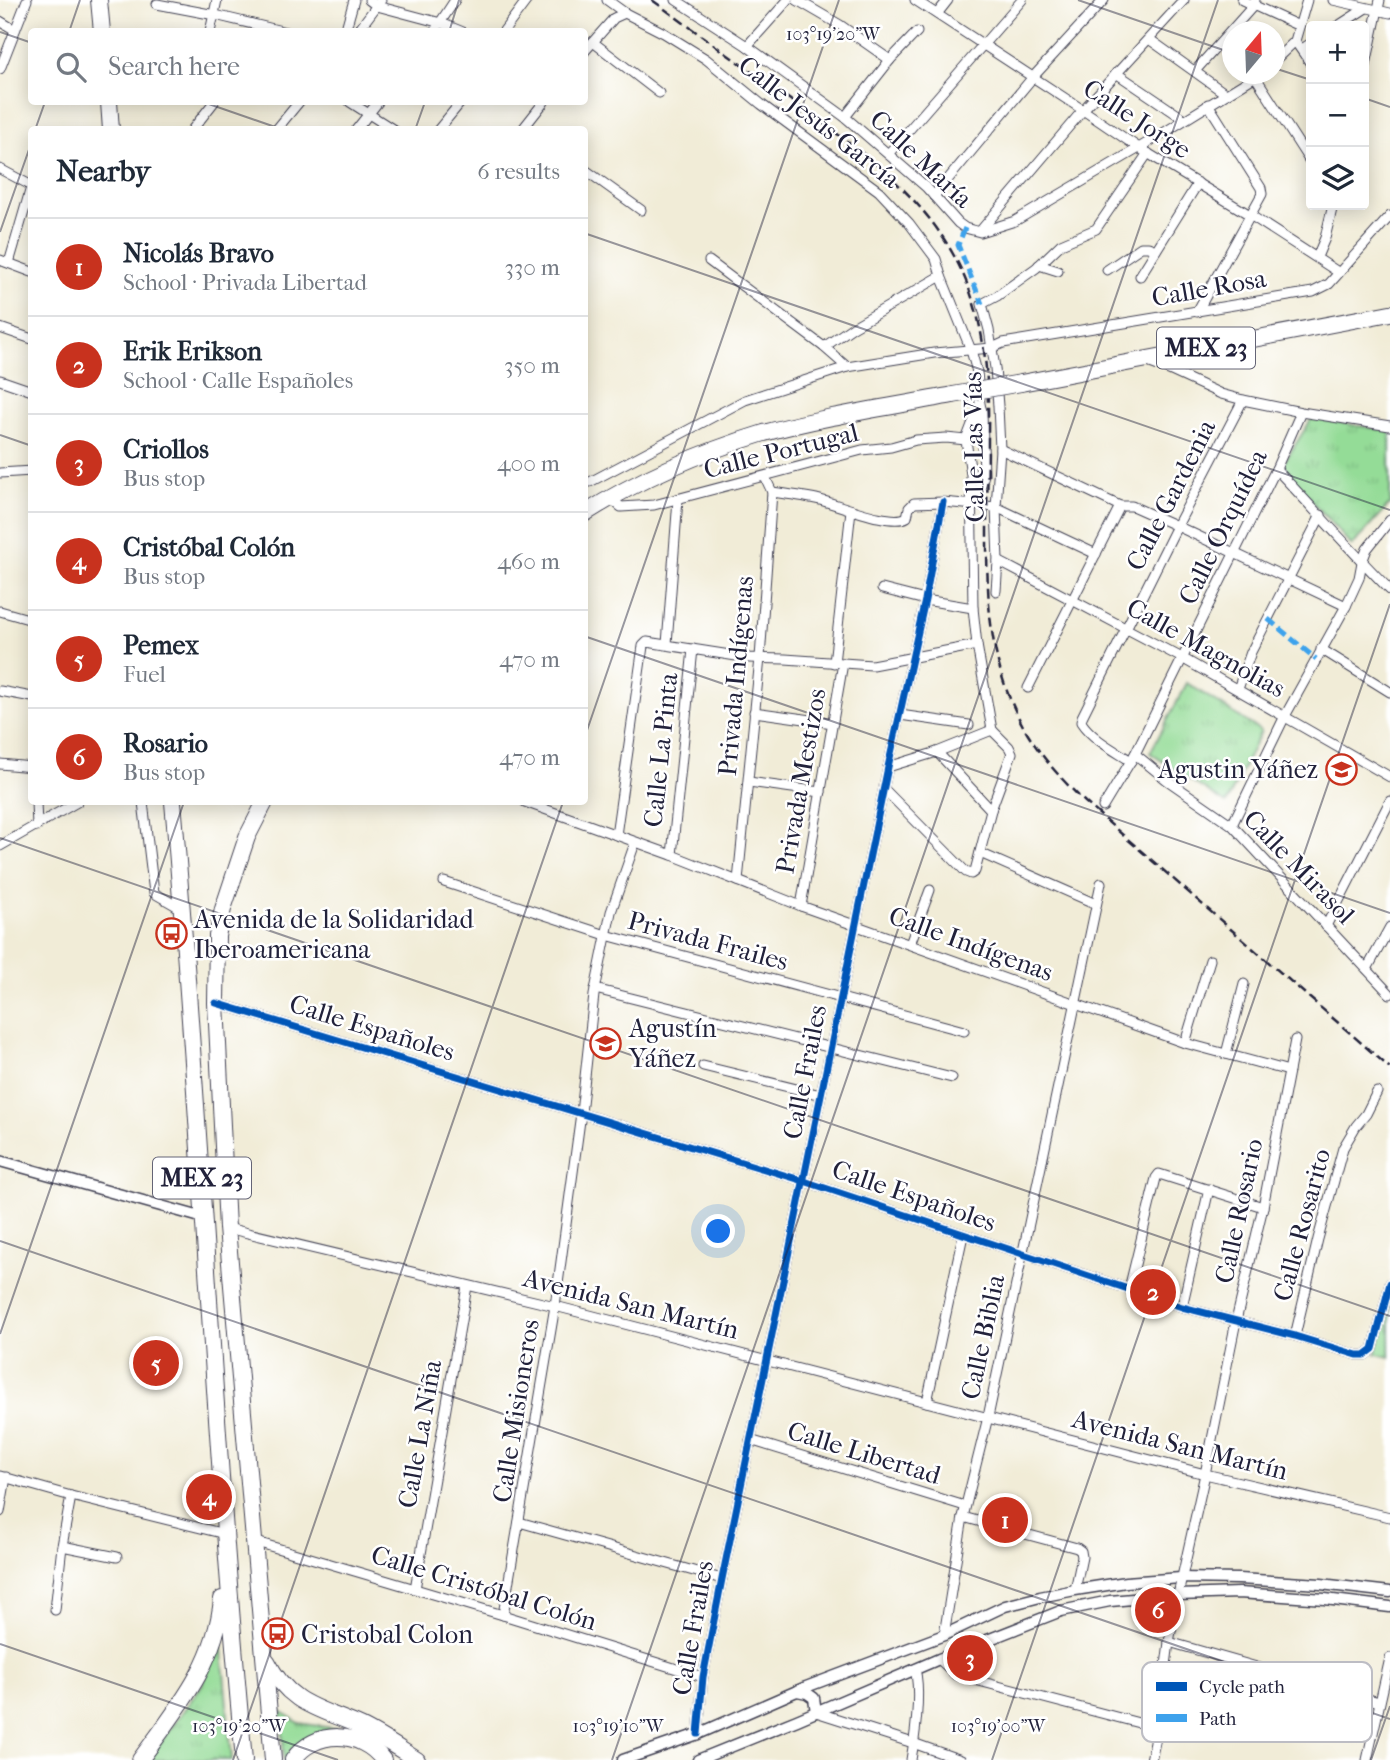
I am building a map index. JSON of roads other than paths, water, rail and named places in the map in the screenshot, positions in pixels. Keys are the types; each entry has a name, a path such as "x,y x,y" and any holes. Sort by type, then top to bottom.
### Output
{"highway":[{"path":"99,0 102,28"},
{"path":"109,105 111,126"},
{"name":"MEX 23","path":"588,512 632,486 714,450 764,433 1390,313"},
{"name":"MEX 23","path":"173,805 226,1555 244,1760"},
{"name":"MEX 23","path":"263,805 247,837 223,909 217,936 216,1003 227,1228 273,1760"},
{"path":"140,1760 194,1685 206,1661 220,1619 226,1555"},
{"path":"264,1655 285,1688 319,1710 360,1726 416,1760"},
{"path":"293,1760 309,1744 326,1738 346,1737 367,1744 383,1760"}],"street":[{"path":"0,69 27,0"},
{"path":"211,28 217,0"},
{"path":"346,28 354,0"},
{"path":"360,28 376,2 438,27 455,0"},
{"path":"506,28 527,0"},
{"name":"Calle Jesús García","path":"607,0 706,59 761,104 879,191 909,223 936,259 977,372 980,404 966,440"},
{"name":"Calle María","path":"676,0 747,46 845,117 926,187 958,223 980,232 1015,221 1144,150 1184,119 1242,84"},
{"path":"747,46 788,0"},
{"path":"797,0 840,25 890,61"},
{"name":"Calle Jorge","path":"915,0 1144,150 1338,272"},
{"path":"937,14 948,0"},
{"path":"889,153 1022,0"},
{"path":"934,196 1033,77 1104,0"},
{"path":"980,232 1083,110 1184,0"},
{"path":"1242,0 1255,3 1299,26"},
{"path":"1306,57 1298,45 1299,26 1307,0"},
{"path":"1333,0 1390,13"},
{"path":"1369,50 1380,0"},
{"path":"1195,71 1255,3"},
{"path":"157,4 269,28"},
{"path":"1346,21 1366,8"},
{"path":"588,48 614,18 625,13"},
{"path":"0,21 15,30"},
{"path":"845,117 917,32"},
{"path":"1149,39 1226,94"},
{"path":"593,42 659,93"},
{"path":"1285,54 1298,45 1306,44"},
{"path":"1116,73 1184,119"},
{"path":"1263,84 1306,155"},
{"path":"1197,312 1262,194 1261,188 1208,104"},
{"path":"195,126 212,105"},
{"path":"279,126 297,105"},
{"path":"354,105 388,126"},
{"path":"359,126 376,105"},
{"path":"441,126 459,105"},
{"path":"527,126 542,105"},
{"path":"1058,271 1039,265 1061,244 1096,229 1144,150"},
{"path":"0,169 28,183"},
{"path":"588,172 640,210"},
{"path":"1140,276 1198,183"},
{"path":"28,194 4,262 28,271"},
{"path":"1317,257 1333,210"},
{"name":"Calle Rosa","path":"588,481 745,400 847,367 934,353 992,348 1003,343 1313,292 1329,284 1390,216"},
{"path":"1107,270 1141,247 1156,250"},
{"path":"709,261 847,367"},
{"name":"Calle Las Vías","path":"996,591 996,507 1000,449 998,407 992,348 982,304 1039,265"},
{"path":"824,347 852,327 941,276"},
{"path":"0,328 28,338"},
{"path":"1140,359 1220,394 1301,412 1390,426"},
{"path":"0,380 28,390"},
{"name":"Calle Gardenia","path":"1081,722 1177,526 1243,400"},
{"path":"972,506 984,475 980,404"},
{"name":"Calle Orquídea","path":"1103,807 1133,757 1276,469 1301,412"},
{"name":"Calle Portugal","path":"610,498 621,507 654,505 862,450 891,447 916,440 966,440"},
{"name":"Calle Las Vías","path":"966,440 971,475 973,608 992,730"},
{"path":"1000,449 1120,506 1132,506 1177,526 1346,606"},
{"path":"1276,469 1390,590"},
{"path":"0,473 28,471"},
{"name":"Privada Indígenas","path":"738,881 760,658 772,492 765,477"},
{"path":"772,492 818,499 894,520 906,517 914,503 943,502 996,507 1096,554"},
{"path":"667,644 678,499"},
{"name":"Calle Frailes","path":"698,1734 703,1677 722,1579 943,502"},
{"path":"1028,688 1120,506"},
{"name":"Privada Mestizos","path":"801,906 833,723 851,510"},
{"path":"1238,689 1251,652 1321,515"},
{"path":"1232,825 1284,716 1346,606 1359,578 1367,549 1390,520"},
{"name":"Calle Magnolias","path":"998,561 1182,658 1390,777"},
{"path":"882,589 973,608"},
{"path":"0,611 28,619"},
{"path":"616,835 644,644 651,641 749,658 872,665 977,645"},
{"name":"Calle La Pinta","path":"672,855 693,649"},
{"path":"1321,649 1390,692"},
{"path":"0,691 28,696"},
{"path":"754,712 833,723"},
{"path":"900,715 968,725"},
{"name":"Calle Mirasol","path":"1081,722 1097,739 1133,757 1232,825 1390,994"},
{"path":"884,789 971,874 975,871 991,810 1012,753 992,730 937,752 888,767"},
{"path":"937,752 991,810"},
{"path":"0,764 28,767"},
{"path":"749,782 821,792"},
{"path":"1326,926 1390,801"},
{"path":"36,805 37,826"},
{"path":"0,846 72,805"},
{"path":"143,805 154,893 182,909"},
{"name":"Calle Indígenas","path":"533,805 672,855 801,906 1185,1043 1289,1071"},
{"name":"Calle Misioneros","path":"503,1615 555,1306 595,989 611,912 635,843"},
{"path":"981,853 1096,904"},
{"name":"Privada Frailes","path":"444,882 606,935 964,1031"},
{"name":"Calle Biblia","path":"944,1635 965,1506 988,1417 1101,883"},
{"path":"910,944 930,890"},
{"path":"1367,969 1390,927"},
{"path":"1185,1043 1210,960"},
{"path":"1226,1054 1244,984"},
{"path":"595,989 952,1078"},
{"name":"Calle Españoles","path":"216,1003 804,1181 1182,1307 1357,1354 1370,1353 1373,1349 1390,1283"},
{"name":"Calle Rosario","path":"1166,1662 1181,1578 1263,1206 1295,1040"},
{"path":"703,1066 821,1096"},
{"name":"Calle Rosarito","path":"1294,1336 1343,1149 1377,1092"},
{"path":"0,1161 204,1218"},
{"path":"1129,1289 1159,1174 1263,1206"},
{"path":"1182,1307 1209,1189"},
{"name":"Avenida San Martín","path":"227,1228 555,1306 1205,1474 1390,1517"},
{"path":"927,1402 963,1235"},
{"name":"Calle La Niña","path":"415,1589 467,1286"},
{"name":"Calle Libertad","path":"750,1440 965,1506"},
{"path":"0,1512 3,1476 71,1496 225,1534"},
{"path":"55,1610 71,1496"},
{"path":"963,1517 1077,1548 1082,1557 1075,1590"},
{"path":"519,1521 722,1579"},
{"name":"Calle Cristóbal Colón","path":"254,1541 703,1677"},
{"path":"62,1546 117,1558"},
{"path":"623,1760 698,1734 797,1691 944,1635 1005,1606 1075,1590 1126,1582 1181,1578 1321,1584 1390,1592"},
{"path":"698,1760 1061,1611 1110,1601 1239,1593 1390,1607"},
{"path":"1169,1642 1239,1662"},
{"path":"1372,1736 1390,1658"},
{"path":"939,1659 956,1675 1142,1724"},
{"path":"911,1760 918,1680 915,1670"},
{"path":"797,1691 811,1695 816,1712"},
{"path":"1372,1700 1379,1702"},
{"path":"816,1712 961,1760"},
{"name":"Calle Rosario","path":"1150,1760 1154,1742"},
{"path":"1367,1760 1371,1742"}],"railway":[{"path":"652,0 880,168 920,207 953,254 972,296 986,364 987,560 993,636 1005,685 1014,709 1033,743 1085,802 1390,1068"}],"place":[{"name":"Agustin Yáñez","path":"1341,769"},
{"name":"Avenida de la Solidaridad Iberoamericana","path":"171,934"},
{"name":"Agustín Yáñez","path":"606,1043"},
{"name":"Erik Erikson","path":"1153,1292"},
{"name":"Pemex","path":"156,1363"},
{"name":"Cristóbal Colón","path":"209,1497"},
{"name":"Nicolás Bravo","path":"1005,1520"},
{"name":"Rosario","path":"1158,1610"},
{"name":"Cristobal Colon","path":"278,1634"},
{"name":"Criollos","path":"970,1658"}]}
